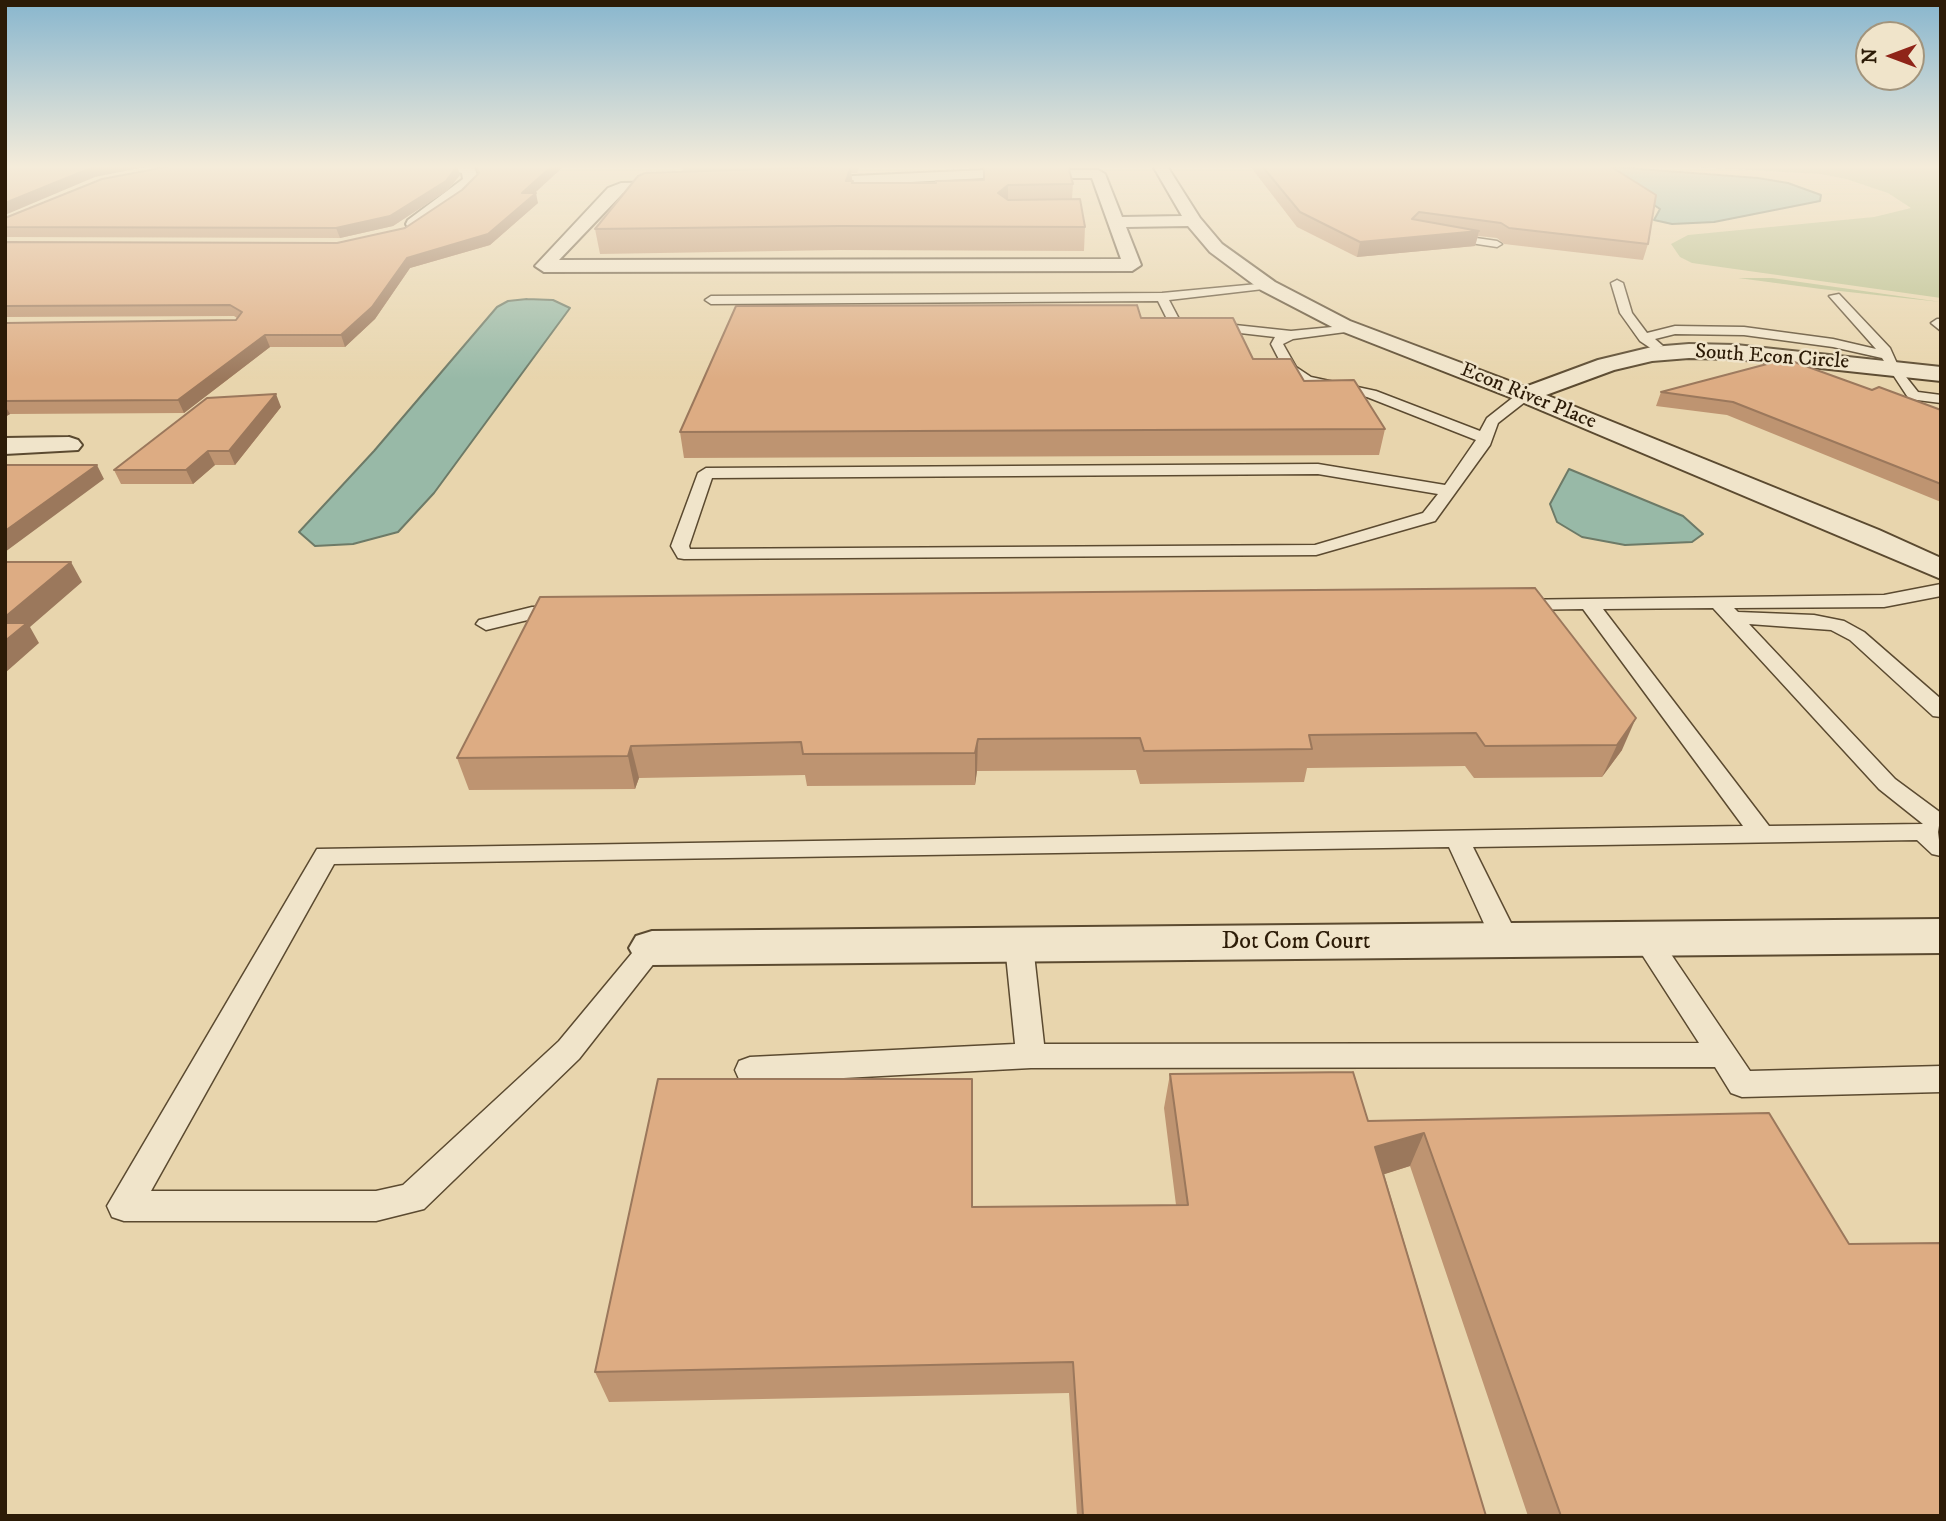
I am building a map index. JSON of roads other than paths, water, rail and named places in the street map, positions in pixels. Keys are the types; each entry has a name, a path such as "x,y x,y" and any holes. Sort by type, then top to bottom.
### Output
{"street":[{"path":"571,237 544,266 1132,265 1119,237"},
{"name":"Econ River Place","path":"1206,237 1216,248 1268,286 1349,328 1525,395 1869,536 1941,570"},
{"name":"South Econ Circle","path":"1525,395 1606,365 1668,353 1736,352 1890,362 1941,374"},
{"path":"5,446 69,445"},
{"name":"Dot Com Court","path":"652,948 1941,936"}],"lane":[{"path":"1449,237 1497,244"},
{"path":"1617,283 1626,313 1644,338 1668,353"},
{"path":"712,300 1162,297 1268,286"},
{"path":"1835,296 1925,409 1941,414"},
{"path":"1162,297 1174,321 1291,335"},
{"path":"1349,328 1291,335 1280,339 1277,344 1291,369 1298,375 1406,406 1484,438"},
{"path":"1644,338 1675,330 1744,331 1833,343 1890,362"},
{"path":"1449,491 1318,469 706,473 680,546 684,554 1316,550 1429,517 1449,491 1484,438 1492,421 1525,395"},
{"path":"1914,396 1941,399"},
{"path":"1724,610 1884,601 1941,590"},
{"path":"1589,604 1762,834"},
{"path":"1492,605 1589,604 1724,610 1837,625 1857,636 1941,711"},
{"path":"1724,610 1887,785 1936,831"},
{"path":"486,624 531,613 587,612"},
{"path":"652,948 569,1049 412,1198 376,1206 124,1206 326,855 1936,831"},
{"path":"1457,839 1506,941"},
{"path":"1646,939 1741,1084 1941,1079"},
{"path":"1019,945 1031,1056"},
{"path":"750,1070 1031,1056 1723,1055"}]}
